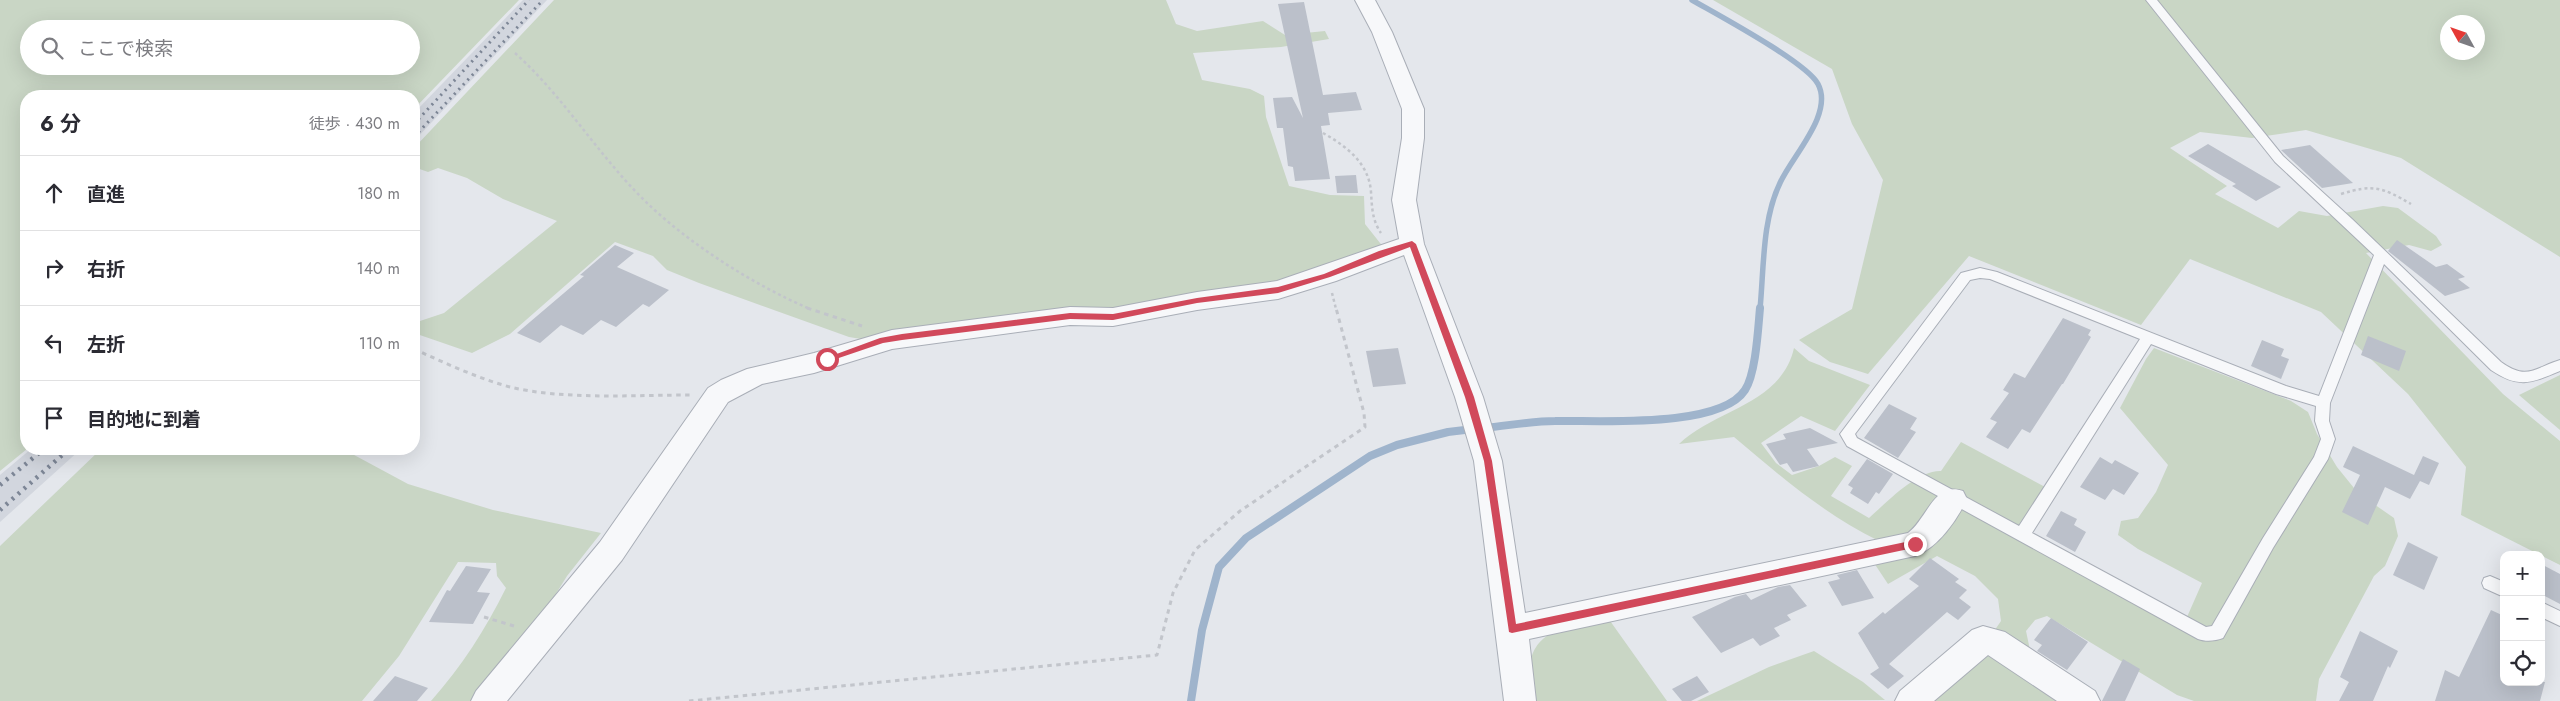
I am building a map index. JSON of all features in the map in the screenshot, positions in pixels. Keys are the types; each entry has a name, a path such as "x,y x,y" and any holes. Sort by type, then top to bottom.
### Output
{"street":[{"path":"1365,0 1400,73 1414,109 1404,200 1404,246 1435,300 1474,412 1485,450 1512,629 1520,701"},
{"path":"487,701 611,552 718,395 742,379 827,359 883,340 1070,316 1113,317 1197,300 1278,290 1327,276 1404,246"},
{"path":"1512,629 1915,544 1921,540 1953,499"},
{"path":"1911,701 1983,640 1994,642 2084,701"}],"lane":[{"path":"2151,0 2280,159 2382,254 2496,366 2508,376 2521,380 2560,365"},
{"path":"2323,403 2281,390 1992,275 1980,273 1966,276 1847,434 1852,442 1953,499 2204,634 2218,634 2268,543 2321,459 2328,439 2322,421 2323,403 2382,254"},
{"path":"2022,535 2148,337"},
{"path":"2545,611 2560,619"}],"path":[{"path":"515,54 541,76 596,146 645,201 685,236 774,294 811,310 871,330 883,340"},
{"path":"1323,133 1338,141 1363,164 1368,173 1373,222 1404,246"},
{"path":"2324,200 2374,185 2411,204"},
{"path":"689,701 1157,655 1173,593 1195,550 1240,511 1365,427 1364,413 1327,276"},
{"path":"420,352 452,366 511,387 576,395 718,395"},
{"path":"484,617 519,628 537,639"}],"shaded area":[{"path":"523,0 547,0 420,135 420,107"},
{"path":"24,455 74,455 0,522 0,475"}],"green space":[{"path":"0,0 519,0 420,103 420,90 20,90 20,455 0,471"},
{"path":"554,0 1166,0 1176,24 1197,31 1263,21 1285,35 1325,31 1329,39 1281,47 1193,53 1202,80 1250,89 1264,96 1266,117 1289,186 1330,195 1364,196 1365,224 1384,248 1290,281 1225,295 1121,310 861,339 849,337 699,283 667,270 653,256 615,242 510,334 472,353 420,335 420,321 444,313 557,221 503,199 467,178 438,168 428,172 420,169 420,142"},
{"path":"1713,0 2560,0 2560,257 2401,158 2306,130 2252,138 2200,132 2170,148 2227,186 2215,194 2278,228 2299,211 2327,216 2383,206 2398,208 2436,236 2442,245 2431,251 2409,245 2366,253 2503,394 2560,441 2560,565 2545,557 2545,551 2532,551 2461,515 2466,467 2408,394 2321,312 2190,259 2141,325 1969,256 1868,374 1830,362 1799,340 1852,309 1883,180 1852,124 1832,69"},
{"path":"1794,348 1809,361 1870,385 1835,431 1801,416 1761,443 1776,463 1792,475 1819,466 1835,457 1852,466 1831,496 1869,518 1912,481 1932,472 1941,471 1961,442 2047,488 2023,527 2068,555 2187,617 2202,583 2138,549 2118,535 2121,521 2138,518 2156,492 2168,465 2120,408 2146,359 2154,348 2291,401 2308,412 2317,434 2337,467 2358,493 2394,518 2398,536 2385,566 2374,576 2319,679 2316,701 2194,701 2177,695 2047,616 2035,620 2026,631 2030,650 2057,692 2055,701 1931,701 1973,662 2001,621 1998,599 1975,576 1937,556 1888,584 1874,563 1877,540 1857,530 1820,506 1734,437 1679,444 1710,422 1761,394 1776,382 1787,367"},
{"path":"2560,375 2560,430 2519,395"},
{"path":"95,455 354,455 408,484 493,510 601,533 567,576 541,618 472,701 431,701 472,647 506,588 497,576 496,563 458,562 399,656 362,701 0,701 0,546"},
{"path":"1608,618 1667,701 1534,701 1530,684 1530,666 1533,653 1539,643 1548,635 1558,630"},
{"path":"1814,651 1863,682 1885,700 1697,701 1769,667"}],"building":[{"path":"1304,2 1323,95 1356,92 1362,110 1328,113 1330,125 1321,126 1330,179 1295,181 1293,167 1288,166 1283,128 1277,128 1273,98 1292,97 1303,118 1278,4"},
{"path":"2208,144 2281,187 2256,201 2232,186 2236,184 2188,156"},
{"path":"2310,145 2353,183 2322,188 2281,150"},
{"path":"1356,175 1358,193 1337,193 1335,176"},
{"path":"2397,240 2436,267 2447,264 2465,277 2458,279 2470,288 2445,296 2388,251"},
{"path":"615,245 634,253 617,267 669,290 649,307 643,304 616,327 601,320 583,335 561,325 540,343 517,333 584,276 580,275"},
{"path":"2063,318 2091,330 2088,335 2091,337 2063,384 2030,433 2022,429 2008,449 1986,437 1997,422 1990,419 2009,393 2003,390 2014,373 2025,378"},
{"path":"2368,336 2406,351 2399,371 2361,355"},
{"path":"2262,340 2284,349 2281,356 2289,359 2281,379 2251,366"},
{"path":"1398,348 1406,384 1373,387 1366,351"},
{"path":"1889,404 1917,418 1910,429 1916,432 1898,458 1864,438"},
{"path":"1810,428 1838,443 1807,449 1819,466 1793,472 1787,463 1780,465 1766,444 1786,439 1783,434"},
{"path":"2353,446 2414,475 2423,456 2439,463 2429,485 2420,481 2410,499 2385,487 2368,525 2342,512 2360,475 2343,467"},
{"path":"2100,457 2112,464 2115,460 2139,473 2124,495 2113,489 2105,500 2080,487"},
{"path":"1867,459 1893,474 1879,494 1876,492 1868,504 1850,493 1853,488 1848,485"},
{"path":"2061,511 2077,519 2074,525 2086,532 2075,552 2046,536"},
{"path":"2408,542 2438,557 2424,590 2393,575"},
{"path":"1930,558 1959,579 1955,582 1967,590 1959,598 1971,607 1958,620 1947,612 1889,664 1904,676 1888,689 1870,674 1879,668 1858,633 1919,586 1909,579"},
{"path":"466,566 491,569 477,592 490,593 473,624 429,622 447,590 450,591"},
{"path":"2545,566 2560,574 2560,604 2545,596"},
{"path":"1857,570 1874,598 1842,606 1828,582 1840,579 1837,575"},
{"path":"1790,585 1807,606 1787,615 1791,620 1774,628 1780,636 1760,646 1753,638 1721,653 1692,617 1735,597 1746,594 1751,600 1778,587"},
{"path":"2491,610 2500,614 2500,686 2544,686 2540,701 2435,701 2445,670 2459,677"},
{"path":"2051,618 2088,642 2067,670 2037,651 2042,645 2034,640"},
{"path":"2360,631 2398,651 2390,668 2388,666 2373,701 2339,701 2349,682 2340,677"},
{"path":"2123,659 2140,669 2125,701 2102,701"},
{"path":"395,676 428,688 417,701 373,701"},
{"path":"1697,676 1709,692 1691,701 1682,701 1672,689"}],"waterway":[{"path":"1692,0 1760,39 1797,64 1818,84 1821,96 1820,108 1810,135 1786,172 1774,197 1767,228 1760,309"},
{"path":"1483,428 1546,421 1656,420 1685,417 1711,411 1731,402 1745,390 1749,382 1756,350 1760,308"},
{"path":"1191,701 1202,630 1219,567 1246,538 1370,456 1397,445 1448,432 1473,429"}],"railway":[{"path":"420,118 529,0"},
{"path":"420,131 543,0"},
{"path":"0,485 37,455"},
{"path":"0,510 62,455"}],"route":[{"path":"827,359 883,340 902,337 1070,316 1113,317 1197,300 1278,290 1327,276 1382,253 1412,244 1432,291 1470,397 1488,461 1512,629 1915,544"}]}
